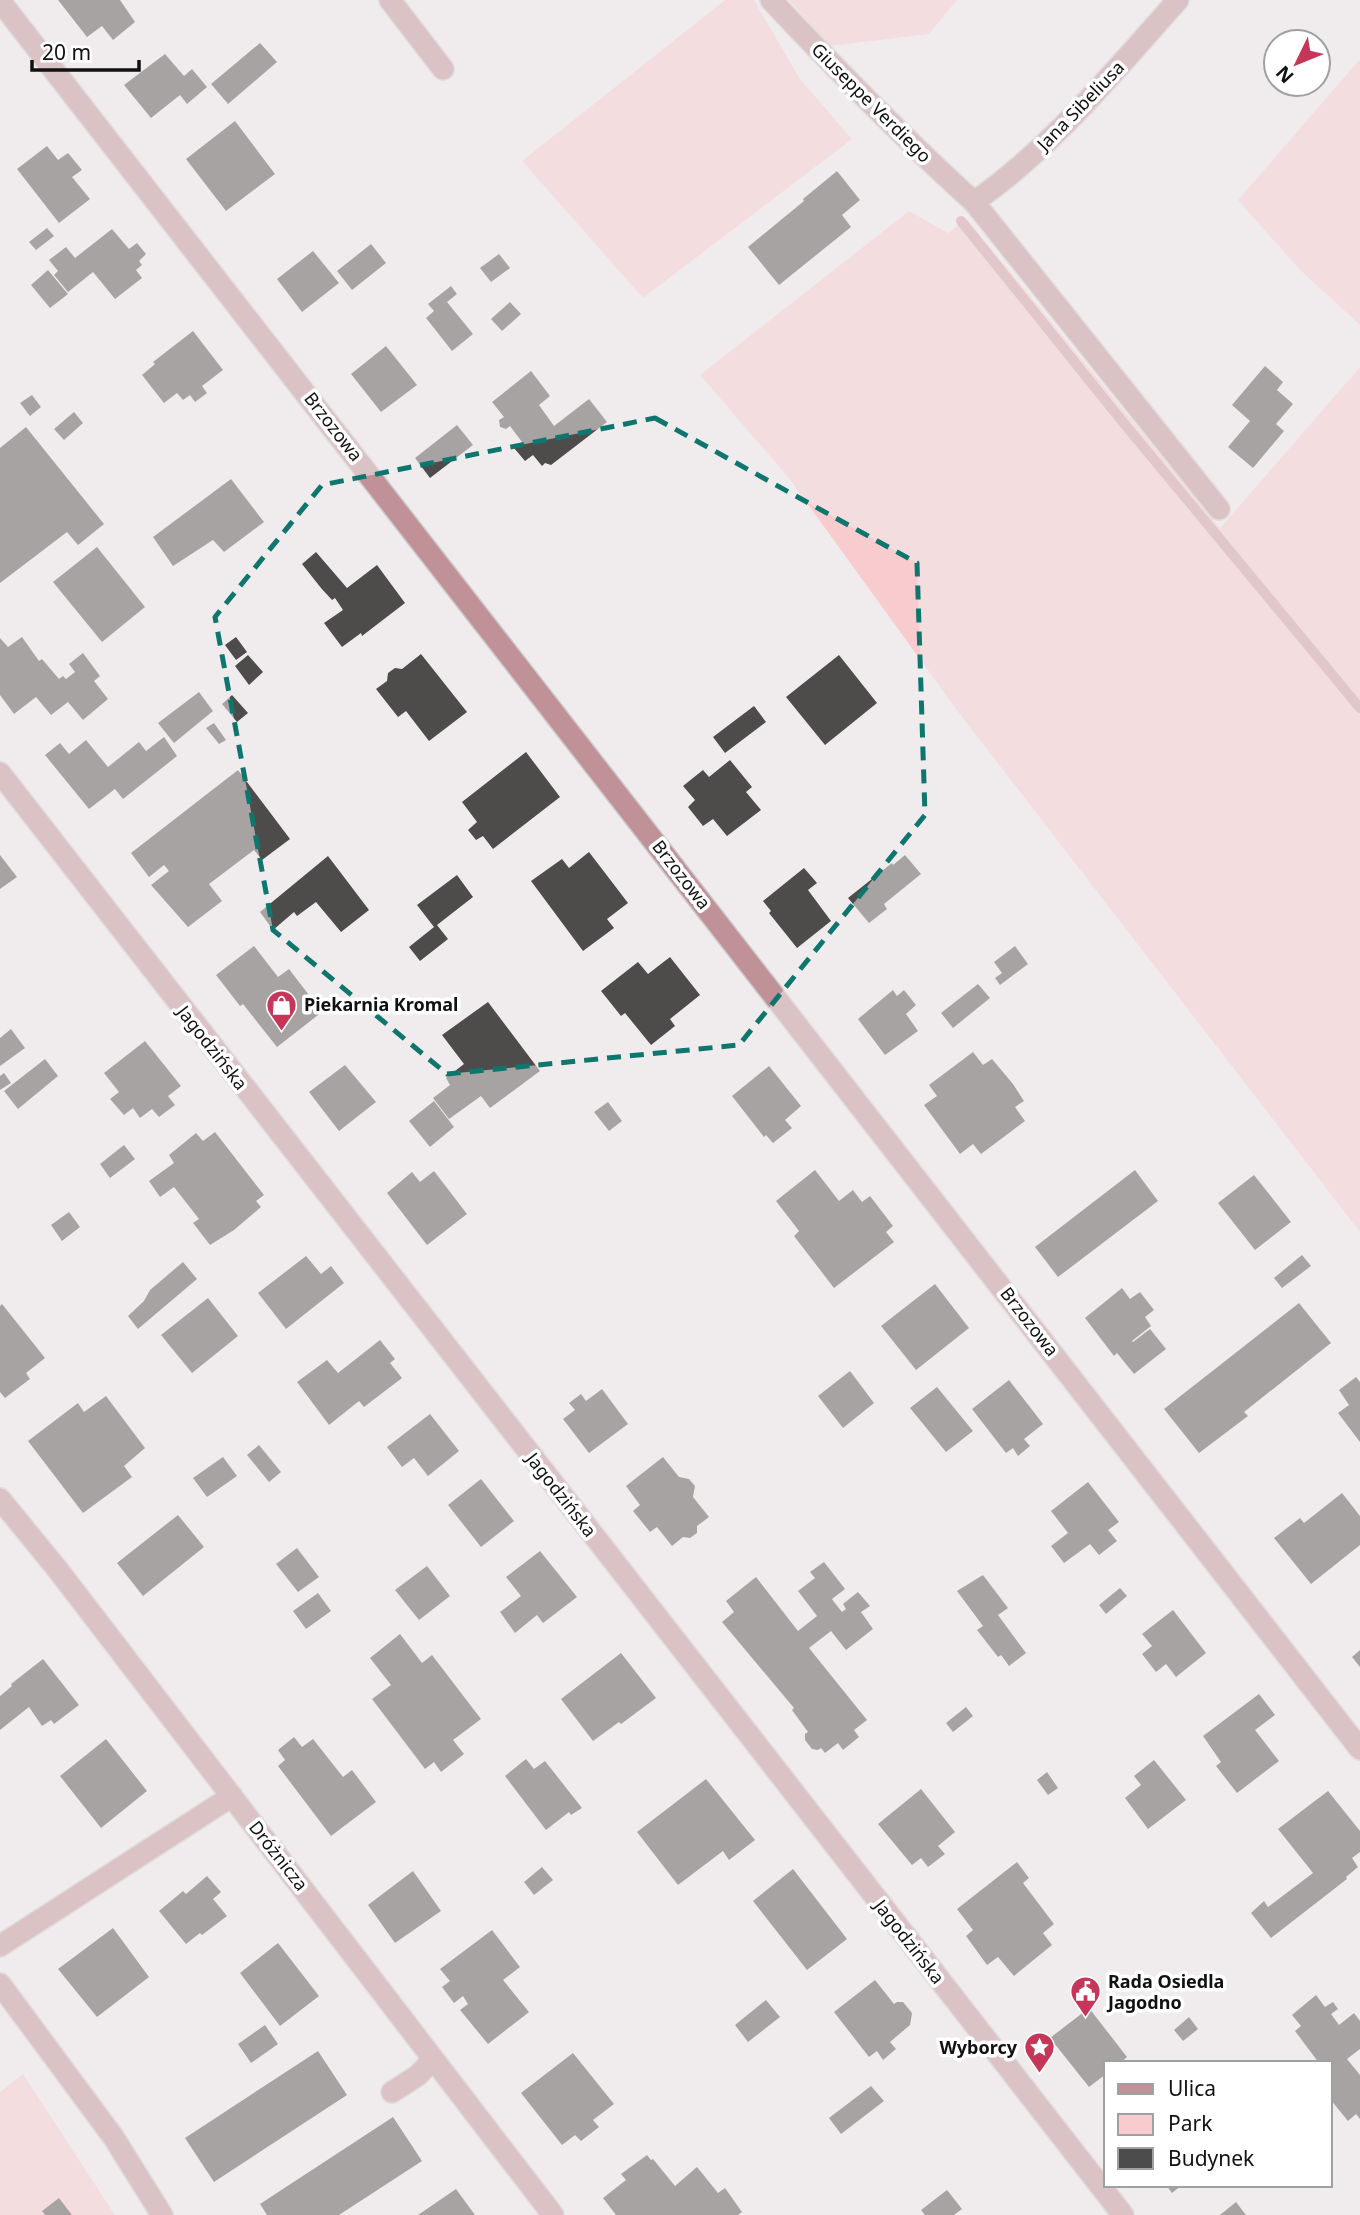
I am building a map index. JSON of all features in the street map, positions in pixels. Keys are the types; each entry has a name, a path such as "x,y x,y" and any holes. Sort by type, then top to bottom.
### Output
{"street":[{"path":"390,0 443,69"},
{"name":"Giuseppe Verdiego","path":"771,0 845,79 974,202 1219,509"},
{"name":"Jana Sibeliusa","path":"974,202 1011,175 1046,143 1178,0"},
{"name":"Brzozowa","path":"0,1 1360,1749"},
{"name":"Jagodzińska","path":"0,773 1123,2215"},
{"name":"Dróżnicza","path":"0,1499 58,1570 552,2215"},
{"path":"0,1946 232,1796"},
{"path":"0,1984 114,2138 162,2215"},
{"path":"392,2092 417,2076 433,2060"}],"highlighted area":[{"path":"655,418 917,563 925,815 739,1045 447,1074 273,930 215,617 322,485"}],"green space":[{"path":"725,0 754,0 800,79 852,139 643,298 522,161"},
{"path":"789,0 957,0 929,34 830,46"},
{"path":"1360,59 1360,325 1300,270 1238,200 1326,98 1332,98 1332,91"},
{"path":"909,211 948,233 967,219 1220,528 1360,367 1360,1232 959,713 788,477 700,375"},
{"path":"23,2074 115,2215 0,2215 0,2092"}],"building":[{"path":"58,0 120,0 135,22 113,40 102,26 87,37"},
{"path":"260,43 277,62 228,104 211,84"},
{"path":"165,54 184,76 192,69 207,87 187,104 180,95 151,118 124,85"},
{"path":"235,121 275,174 226,211 186,159"},
{"path":"47,146 58,160 68,153 82,170 72,177 90,199 59,223 17,169"},
{"path":"837,171 860,200 842,215 851,227 779,285 748,247"},
{"path":"47,228 54,236 36,250 29,242"},
{"path":"112,229 129,249 137,243 146,254 139,261 142,265 136,270 142,278 115,299 93,272 68,292 54,275 58,271 49,260 66,247 75,258"},
{"path":"371,244 386,263 352,290 337,271"},
{"path":"313,251 339,283 302,312 277,279"},
{"path":"499,254 510,268 491,282 480,268"},
{"path":"48,270 68,294 50,308 31,285"},
{"path":"451,286 457,294 447,302 473,334 452,351 426,318 434,311 428,304"},
{"path":"510,302 521,314 502,331 491,319"},
{"path":"193,331 223,370 202,386 207,393 195,402 190,395 183,400 177,393 164,403 142,375 155,364 153,362"},
{"path":"386,346 417,385 381,412 351,374"},
{"path":"1265,366 1283,382 1277,390 1293,404 1276,424 1284,431 1253,468 1228,447 1250,421 1232,405"},
{"path":"531,371 550,396 539,405 554,426 589,399 607,422 551,465 545,463 542,466 533,455 525,461 514,448 522,442 510,426 506,429 500,427 499,420 504,417 492,402"},
{"path":"32,395 41,407 30,416 20,403"},
{"path":"74,412 83,423 64,440 54,429"},
{"path":"457,425 473,445 430,478 415,458"},
{"path":"26,427 104,524 78,545 67,532 0,583 0,448"},
{"path":"231,479 264,522 224,552 213,540 173,566 153,537"},
{"path":"97,547 145,607 102,642 53,582"},
{"path":"316,552 347,588 377,565 405,603 362,636 361,633 342,647 324,623 343,610 302,564"},
{"path":"22,637 39,661 42,659 59,679 63,676 66,679 75,672 69,664 83,653 100,676 94,681 108,699 83,720 68,702 51,715 36,697 14,714 0,695 0,638 8,647"},
{"path":"236,637 247,652 236,660 225,645"},
{"path":"421,654 467,712 429,741 406,711 398,717 376,689 387,681 388,673 395,668 402,669"},
{"path":"248,655 263,672 249,685 235,666"},
{"path":"839,655 877,703 825,745 786,697"},
{"path":"199,692 213,711 174,743 158,723"},
{"path":"232,695 248,713 237,722 222,704"},
{"path":"754,706 766,722 725,753 713,737"},
{"path":"214,723 226,740 219,744 206,728"},
{"path":"164,737 177,756 123,799 115,789 89,809 45,755 60,743 69,754 86,740 108,767 139,742 146,751"},
{"path":"526,752 560,797 493,849 483,836 476,840 468,830 477,822 462,802"},
{"path":"730,760 752,787 746,792 761,810 727,836 713,819 703,826 688,807 695,800 683,786 703,770 709,777"},
{"path":"238,770 290,839 262,860 254,850 209,884 222,901 188,927 151,885 169,871 164,865 149,877 131,853"},
{"path":"589,852 628,903 607,919 614,928 583,951 531,881 562,859 569,868"},
{"path":"0,855 17,877 0,889"},
{"path":"905,855 921,874 884,904 887,909 869,923 848,898"},
{"path":"328,856 369,910 341,932 316,902 297,916 294,912 273,930 260,912"},
{"path":"804,868 817,883 808,890 831,921 797,948 769,913 771,911 763,901"},
{"path":"457,875 473,897 437,925 448,939 420,961 409,947 434,927 417,905"},
{"path":"254,946 278,977 289,969 322,1012 277,1047 216,975"},
{"path":"1015,946 1028,964 1000,985 995,978 1002,973 994,962"},
{"path":"670,957 700,995 670,1019 675,1026 651,1045 625,1013 621,1016 601,991 638,962 648,974"},
{"path":"978,984 990,998 953,1028 941,1013"},
{"path":"893,990 897,996 904,990 916,1005 906,1014 918,1031 885,1055 858,1019"},
{"path":"488,1002 540,1071 490,1108 481,1096 449,1119 433,1098 450,1085 446,1078 464,1064 442,1035"},
{"path":"11,1029 25,1048 0,1066 0,1038"},
{"path":"145,1041 181,1086 168,1096 175,1105 159,1117 152,1109 140,1118 133,1108 124,1115 110,1099 119,1092 104,1073"},
{"path":"973,1052 983,1065 992,1059 1013,1084 1024,1101 1015,1107 1025,1121 981,1154 973,1144 960,1154 924,1105 937,1096 929,1085"},
{"path":"45,1059 58,1076 18,1109 4,1091"},
{"path":"345,1065 376,1102 339,1131 309,1092"},
{"path":"769,1066 801,1106 785,1120 792,1128 773,1143 766,1135 764,1137 732,1096"},
{"path":"4,1073 11,1083 0,1090 0,1076"},
{"path":"434,1101 454,1127 430,1147 409,1121"},
{"path":"608,1102 622,1121 609,1131 594,1112"},
{"path":"215,1132 264,1195 256,1201 261,1207 234,1230 210,1245 193,1223 199,1219 174,1187 160,1197 149,1181 174,1163 169,1155 196,1133 203,1141"},
{"path":"124,1145 135,1159 110,1178 100,1164"},
{"path":"815,1170 839,1201 853,1190 862,1202 870,1196 893,1226 886,1232 894,1242 834,1288 794,1236 799,1231 776,1201"},
{"path":"1135,1170 1158,1201 1058,1277 1035,1247"},
{"path":"434,1171 467,1214 427,1245 387,1193 412,1172 420,1182"},
{"path":"1254,1175 1291,1222 1255,1250 1218,1203"},
{"path":"69,1212 80,1227 62,1241 51,1225"},
{"path":"1302,1255 1311,1266 1282,1288 1274,1278"},
{"path":"306,1256 321,1274 331,1266 344,1283 286,1329 258,1293"},
{"path":"183,1262 197,1279 138,1329 128,1316 144,1301 150,1290"},
{"path":"935,1284 969,1328 916,1370 881,1326"},
{"path":"1122,1288 1130,1299 1140,1292 1154,1310 1145,1317 1151,1326 1132,1341 1150,1329 1166,1349 1134,1374 1117,1353 1114,1356 1085,1318"},
{"path":"208,1298 238,1336 192,1373 161,1335"},
{"path":"1299,1303 1331,1343 1244,1412 1248,1416 1199,1453 1164,1409"},
{"path":"2,1304 45,1358 26,1373 30,1379 5,1398 0,1392"},
{"path":"380,1340 395,1359 390,1363 402,1378 364,1407 359,1401 329,1425 297,1382 327,1360 338,1373"},
{"path":"850,1371 874,1403 843,1428 818,1396"},
{"path":"1356,1377 1360,1382 1360,1442 1338,1413 1349,1405 1339,1390"},
{"path":"1009,1380 1043,1424 1024,1439 1030,1446 1018,1456 1013,1448 1006,1453 972,1409"},
{"path":"937,1387 973,1431 946,1452 910,1408"},
{"path":"602,1389 628,1424 589,1453 563,1419 575,1410 569,1403 581,1394 586,1401"},
{"path":"106,1396 145,1448 124,1466 132,1477 83,1513 28,1441 78,1403 84,1412"},
{"path":"430,1414 459,1451 428,1476 414,1458 402,1467 387,1447"},
{"path":"259,1445 281,1472 269,1482 247,1455"},
{"path":"223,1457 237,1476 207,1497 193,1478"},
{"path":"663,1457 679,1477 689,1479 695,1486 693,1497 709,1517 697,1526 697,1533 690,1538 683,1537 672,1546 657,1527 650,1532 633,1511 640,1505 626,1486"},
{"path":"481,1479 514,1521 481,1547 448,1505"},
{"path":"1088,1482 1119,1522 1108,1530 1117,1541 1099,1555 1090,1544 1064,1563 1051,1546 1068,1533 1051,1511"},
{"path":"1342,1493 1360,1516 1360,1545 1311,1584 1274,1538 1300,1518 1304,1523"},
{"path":"178,1515 204,1547 143,1596 117,1563"},
{"path":"297,1548 319,1577 298,1592 276,1564"},
{"path":"540,1551 577,1597 543,1623 537,1615 515,1633 500,1612 521,1596 506,1577"},
{"path":"824,1562 845,1589 832,1599 834,1602 842,1612 846,1609 843,1604 858,1592 870,1606 861,1612 873,1629 846,1650 831,1631 809,1648 867,1720 854,1730 859,1737 843,1750 838,1743 825,1753 821,1748 812,1749 805,1740 805,1734 808,1732 792,1710 794,1708 722,1622 734,1612 726,1601 756,1577 798,1631 817,1616 798,1591 815,1578 810,1572"},
{"path":"427,1566 450,1596 419,1620 395,1590"},
{"path":"983,1575 1008,1608 998,1615 1026,1653 1009,1666 1001,1655 998,1657 977,1630 983,1626 957,1591"},
{"path":"1120,1588 1127,1596 1106,1614 1099,1605"},
{"path":"318,1593 331,1611 306,1629 293,1611"},
{"path":"1173,1610 1206,1653 1176,1677 1166,1664 1156,1672 1142,1654 1152,1646 1142,1634"},
{"path":"400,1634 422,1663 432,1655 481,1719 453,1740 464,1754 441,1772 434,1762 425,1769 372,1699 391,1685 370,1658"},
{"path":"1360,1650 1360,1667 1352,1657"},
{"path":"621,1653 656,1698 593,1741 561,1699"},
{"path":"43,1659 79,1705 54,1724 51,1720 42,1726 29,1707 0,1730 0,1696"},
{"path":"1259,1694 1275,1715 1255,1730 1279,1761 1237,1793 1216,1766 1221,1762 1203,1736"},
{"path":"966,1707 973,1716 953,1732 946,1723"},
{"path":"294,1737 302,1747 313,1739 343,1777 352,1770 376,1802 331,1836 278,1766 285,1760 278,1750"},
{"path":"106,1739 147,1791 101,1828 60,1776"},
{"path":"526,1759 534,1769 545,1761 582,1808 571,1815 569,1812 546,1830 505,1776"},
{"path":"1154,1760 1186,1800 1148,1829 1125,1798 1141,1785 1134,1776"},
{"path":"1047,1772 1058,1788 1048,1795 1037,1780"},
{"path":"706,1779 755,1840 729,1860 723,1851 678,1885 637,1832"},
{"path":"921,1789 955,1832 938,1846 945,1854 928,1867 921,1858 912,1865 878,1824"},
{"path":"1328,1791 1360,1831 1360,1852 1352,1858 1358,1867 1347,1879 1271,1938 1251,1913 1264,1901 1268,1907 1313,1873 1278,1829"},
{"path":"1017,1862 1029,1878 1023,1883 1054,1924 1043,1933 1052,1945 1014,1976 998,1957 987,1965 966,1936 973,1930 957,1909"},
{"path":"542,1867 553,1880 534,1895 524,1882"},
{"path":"793,1869 847,1939 807,1970 753,1901"},
{"path":"413,1871 441,1911 395,1943 368,1905"},
{"path":"207,1876 221,1892 213,1899 227,1916 186,1944 159,1911 183,1891 186,1894"},
{"path":"113,1928 149,1977 97,2017 58,1969"},
{"path":"492,1930 520,1967 503,1980 529,2012 488,2044 460,2010 468,2004 463,1996 454,2003 442,1987 450,1981 440,1969"},
{"path":"278,1943 319,1996 280,2026 240,1973"},
{"path":"875,1980 894,2004 903,2002 912,2013 910,2025 890,2042 896,2049 883,2060 877,2051 869,2057 834,2012"},
{"path":"1316,1995 1325,2007 1333,2002 1338,2009 1331,2014 1339,2025 1354,2013 1360,2021 1360,2049 1347,2059 1360,2075 1360,2119 1356,2114 1348,2121 1332,2101 1332,2061 1318,2061 1295,2031 1301,2026 1292,2015"},
{"path":"766,2000 780,2017 748,2042 735,2025"},
{"path":"1089,2008 1127,2057 1122,2061 1104,2061 1104,2076 1089,2087 1050,2038"},
{"path":"1189,2017 1198,2029 1183,2041 1174,2030"},
{"path":"265,2025 278,2044 251,2063 238,2044"},
{"path":"318,2051 347,2095 214,2182 185,2138"},
{"path":"573,2053 614,2104 593,2120 599,2127 581,2141 575,2135 562,2145 521,2093"},
{"path":"871,2086 884,2101 841,2134 829,2118"},
{"path":"393,2117 422,2161 339,2215 267,2215 260,2204"},
{"path":"647,2155 675,2186 697,2167 718,2193 725,2188 742,2212 738,2215 616,2215 603,2198 626,2180 621,2174"},
{"path":"1168,2187 1180,2187 1172,2193"},
{"path":"456,2189 475,2215 418,2215"},
{"path":"947,2190 962,2209 954,2215 925,2215 921,2210"},
{"path":"59,2198 72,2215 45,2215 42,2211"},
{"path":"1236,2202 1246,2215 1220,2215"}],"waterway":[{"path":"961,221 1122,421 1360,708"}],"place":[{"name":"Piekarnia Kromal","path":"281,1032"},
{"name":"Rada Osiedla Jagodno","path":"1085,2019"},
{"name":"Wyborcy","path":"1040,2075"}]}
